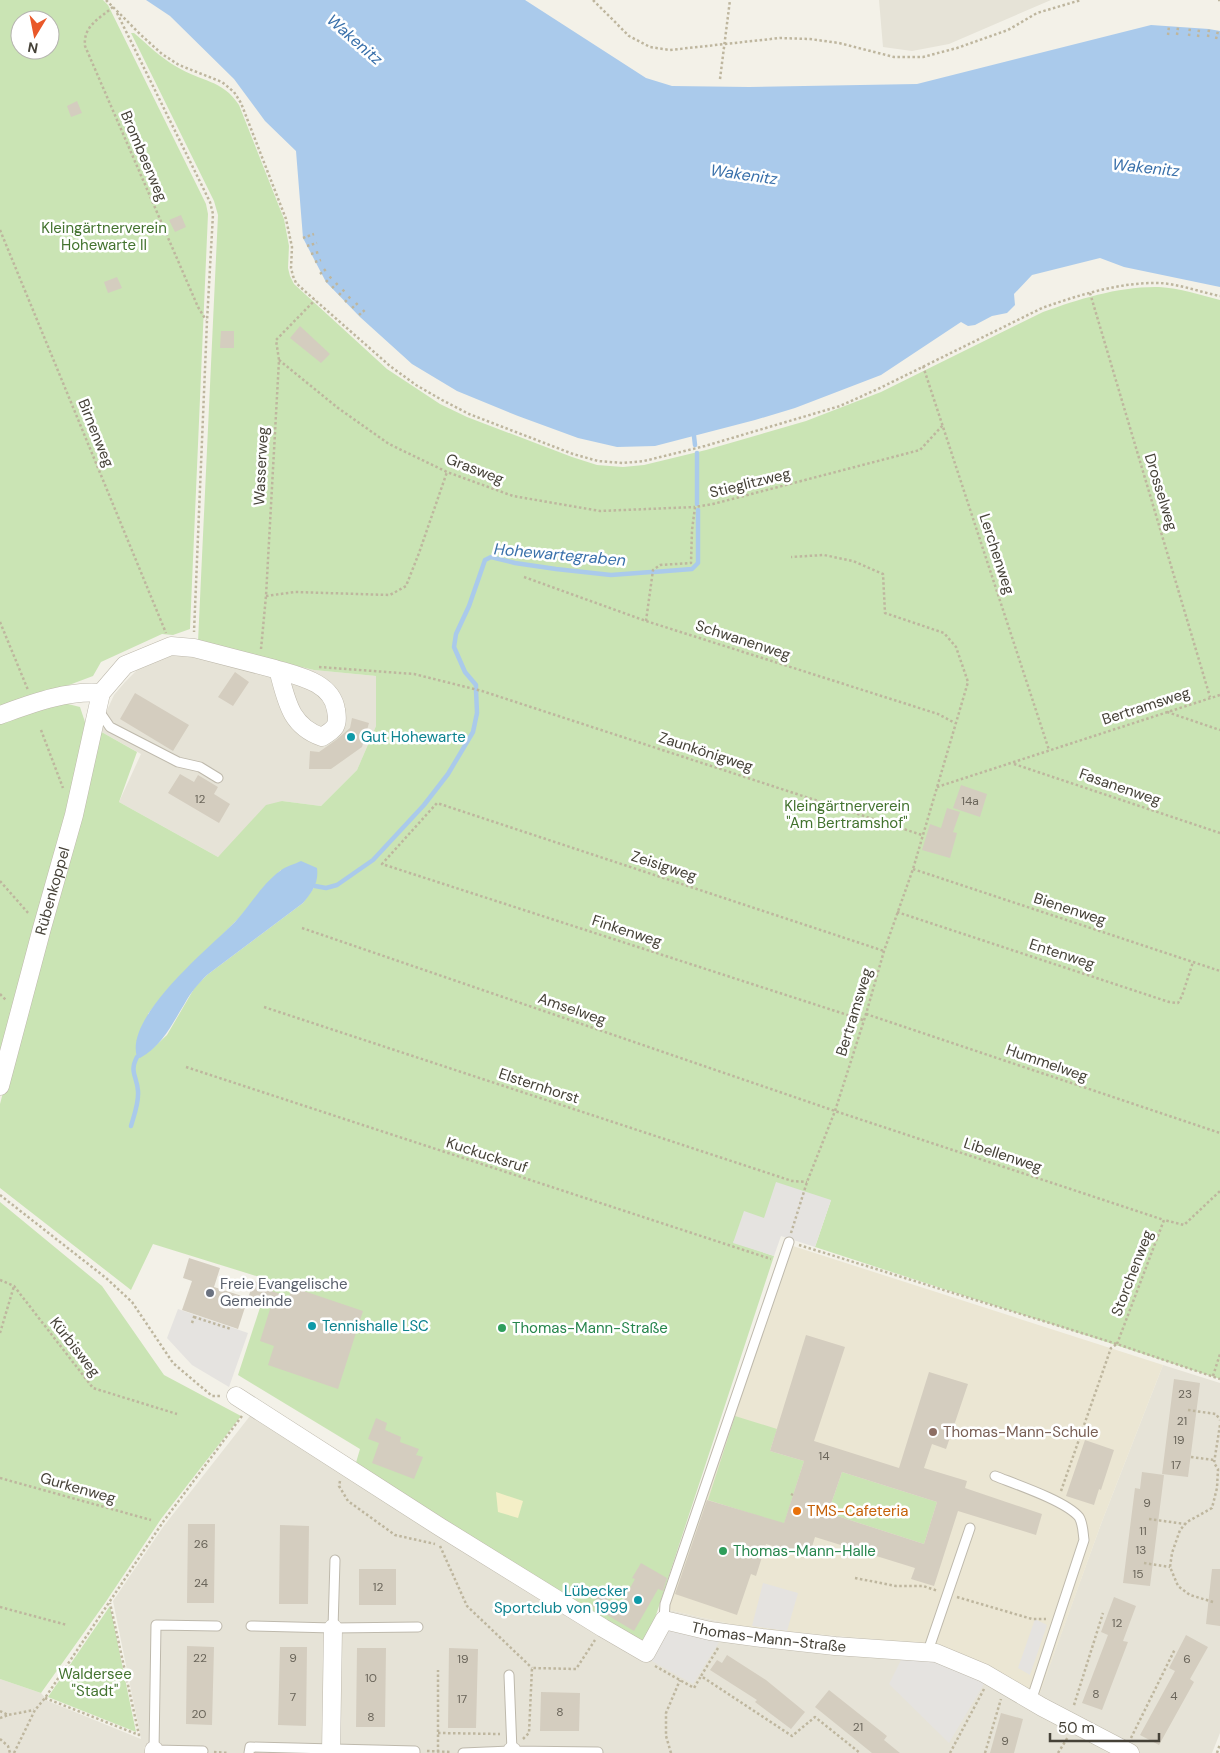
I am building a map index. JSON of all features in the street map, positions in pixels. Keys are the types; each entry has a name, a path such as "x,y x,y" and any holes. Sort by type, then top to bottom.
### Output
{"street":[{"path":"0,716 34,703 90,692 99,700 126,665 171,646 194,648 276,669"},
{"name":"Rübenkoppel","path":"0,1086 74,815 99,700"},
{"path":"243,1400 440,1527 646,1653 664,1620"},
{"name":"Thomas-Mann-Straße","path":"664,1620 710,1631 835,1646 936,1653 998,1681 1031,1701 1128,1751"},
{"path":"331,1751 333,1628"}],"lane":[{"path":"99,700 103,718 110,726 178,762 200,767 218,778"},
{"path":"664,1620 665,1604 788,1242"},
{"path":"995,1476 1058,1501 1079,1517 1083,1528 1084,1540 1031,1701"},
{"path":"928,1651 970,1528"},
{"path":"333,1628 334,1560"},
{"path":"203,1751 154,1752 156,1625 217,1626"},
{"path":"251,1626 333,1628 418,1627"},
{"path":"509,1675 512,1746"},
{"path":"463,1753 512,1746 598,1752"},
{"path":"249,1753 250,1747 331,1751 415,1752"}],"path":[{"path":"106,0 162,54 179,65 222,82 234,92 241,103 286,219 290,234 291,268 296,283 390,366 416,385 469,414 573,454 598,461 644,462 805,417 863,397 1042,308 1070,298 1133,284 1161,283 1220,296"},
{"path":"593,0 629,36 650,47 670,50 780,38 810,39 839,43 894,57 923,57 957,48 1008,30 1036,13 1081,0"},
{"path":"720,79 730,0"},
{"path":"114,8 210,202 213,214 194,648"},
{"name":"Brombeerweg","path":"114,8 88,28 84,37 85,46 198,308 207,321"},
{"path":"1168,35 1169,26"},
{"path":"1177,35 1178,27"},
{"path":"1189,36 1190,28"},
{"path":"1198,37 1200,29"},
{"path":"1208,37 1209,29"},
{"path":"1216,39 1218,31"},
{"name":"Birnenweg","path":"0,230 171,646"},
{"path":"302,238 314,234"},
{"path":"306,246 317,243"},
{"path":"311,254 318,252"},
{"path":"315,262 322,260"},
{"path":"320,274 326,269"},
{"path":"326,282 333,275"},
{"path":"332,288 339,282"},
{"path":"338,295 346,288"},
{"name":"Drosselweg","path":"1090,293 1210,697"},
{"path":"345,302 352,295"},
{"name":"Wasserweg","path":"261,650 266,596 279,360 276,340 315,300"},
{"path":"352,308 359,302"},
{"path":"359,315 366,309"},
{"name":"Grasweg","path":"279,360 338,408 389,444 447,472 513,496 600,511 695,507"},
{"name":"Lerchenweg","path":"923,366 1049,750"},
{"name":"Stieglitzweg","path":"646,621 653,570 660,565 691,563 695,507 713,504 920,450 943,425"},
{"path":"266,596 295,592 390,595 406,586 447,472"},
{"name":"Bertramsweg","path":"788,1242 807,1182 835,1111 884,951 913,869 968,682 956,647 944,633 885,614 883,574 852,561 824,555 791,557"},
{"name":"Schwanenweg","path":"524,578 646,621 938,714 955,722"},
{"path":"0,622 34,703"},
{"name":"Zaunkönigweg","path":"315,666 414,674 482,690 922,835"},
{"name":"Bertramsweg","path":"937,787 1220,695"},
{"path":"1166,711 1220,730"},
{"path":"41,730 64,790"},
{"name":"Fasanenweg","path":"1012,763 1220,833"},
{"name":"Zeisigweg","path":"382,864 437,803 884,951"},
{"name":"Finkenweg","path":"382,864 864,1021"},
{"name":"Bienenweg","path":"913,869 1220,970"},
{"path":"0,880 42,928"},
{"name":"Entenweg","path":"897,912 1169,1002 1178,1003 1193,962"},
{"name":"Amselweg","path":"302,928 835,1111"},
{"name":"Elsternhorst","path":"264,1007 792,1181 807,1182"},
{"name":"Hummelweg","path":"866,1014 1220,1133"},
{"name":"Kuckucksruf","path":"186,1067 781,1262"},
{"name":"Libellenweg","path":"835,1111 1164,1220"},
{"name":"Storchenweg","path":"1058,1501 1111,1348 1117,1344 1164,1220 1184,1226 1220,1191"},
{"path":"0,1195 106,1278 132,1302 173,1363 212,1396 243,1400 46,1698 35,1710 12,1753"},
{"path":"788,1242 1117,1344 1220,1379"},
{"name":"Kürbisweg","path":"0,1280 14,1286 93,1388 177,1414"},
{"path":"0,1334 14,1286"},
{"path":"192,1323 194,1316 231,1329"},
{"path":"1213,1376 1220,1354"},
{"path":"1188,1410 1216,1414 1220,1420"},
{"path":"1213,1602 1190,1595 1178,1586 1170,1567 1172,1553 1180,1530 1185,1524 1212,1508 1219,1476 1214,1460 1220,1425"},
{"path":"1191,1457 1214,1460"},
{"path":"344,1464 339,1486 348,1501 395,1535 439,1544 468,1606 532,1668 576,1669 603,1628"},
{"name":"Gurkenweg","path":"0,1478 151,1520"},
{"path":"1149,1519 1185,1524"},
{"path":"1144,1563 1170,1567"},
{"path":"855,1578 896,1586 923,1586 1032,1619 1058,1619"},
{"path":"46,1698 139,1735 110,1602"},
{"path":"0,1607 67,1626"},
{"path":"1069,1721 1103,1613"},
{"path":"646,1653 643,1659 694,1688 727,1633"},
{"path":"1128,1751 1175,1649"},
{"path":"437,1733 512,1746 529,1733 532,1668"},
{"path":"438,1670 438,1752"},
{"path":"701,1676 792,1736 815,1717 860,1753"},
{"path":"671,1753 666,1736 666,1713 680,1680"},
{"path":"950,1753 998,1681"},
{"path":"985,1753 998,1681"},
{"path":"0,1718 35,1710"},
{"path":"0,1711 8,1715"},
{"path":"0,1739 8,1746 12,1753"},
{"path":"1216,1753 1220,1744"},
{"path":"203,1751 229,1753"},
{"path":"415,1752 453,1753"}],"shaded area":[{"path":"879,0 1051,0 949,44 912,51 883,47"},
{"name":"Gut Hohewarte","path":"193,654 271,659 314,670 376,676 376,726 357,770 321,806 282,801 218,857 119,802 141,754 98,730 114,695 138,669 163,656"},
{"path":"776,1182 831,1200 815,1247 781,1236 774,1256 733,1243 744,1211 764,1218"},
{"name":"Thomas-Mann-Schule","path":"793,1246 1163,1365 1101,1524 1039,1696 936,1645 748,1628 669,1610 672,1593"},
{"path":"178,1309 248,1333 229,1387 192,1365 167,1338"},
{"path":"1163,1365 1220,1383 1220,1733 1212,1753 0,1753 0,1679 41,1693 48,1701 141,1739 113,1601 163,1527 257,1407 642,1642 669,1610 748,1628 936,1645 1039,1695 1101,1524"},
{"path":"763,1583 798,1593 787,1631 752,1626"},
{"path":"1035,1619 1047,1625 1030,1675 1018,1668"},
{"path":"669,1629 721,1639 693,1684 650,1660"},
{"path":"902,1658 933,1661 985,1682 949,1743 889,1684"}],"green space":[{"name":"Kleingärtnerverein Hohewarte II","path":"0,0 103,0 108,5 206,204 208,214 190,629 173,635 162,634 101,662 93,676 0,711"},
{"name":"Kleingärtnerverein \"Am Bertramshof\"","path":"131,33 134,33 177,67 226,90 239,105 284,219 289,246 288,268 294,284 387,369 440,404 467,417 597,465 623,467 644,465 706,450 806,421 881,392 1043,312 1085,298 1115,291 1159,287 1182,290 1220,300 1220,1379 815,1247 831,1200 764,1218 733,1242 774,1256 648,1640 642,1642 355,1466 360,1449 238,1375 269,1280 153,1244 131,1290 0,1188 0,1104 98,730 137,752 119,802 218,857 266,805 282,801 321,806 357,770 376,726 376,676 314,670 198,642 218,215 214,201","holes":["281,870 315,886 303,903 207,975 195,987 167,1035 151,1050 148,1014 168,990 235,922"]},
{"path":"56,701 80,707 87,728 71,806 0,1058 0,722"},
{"path":"0,1202 102,1286 164,1375 241,1416 161,1519 105,1603 41,1693 0,1679"},
{"path":"735,1416 777,1429 770,1451 804,1461 784,1524 708,1500"},
{"path":"842,1472 937,1502 924,1544 828,1513"},
{"name":"Waldersee \"Stadt\"","path":"110,1606 136,1732 48,1697"}],"sand":[{"path":"496,1492 523,1501 518,1518 498,1512"}],"water":[{"name":"Wakenitz","path":"146,0 525,0 646,78 672,86 749,87 917,84 1151,25 1220,31 1220,287 1124,267 1100,258 1032,275 1014,294 1015,305 1007,313 992,316 975,325 968,326 961,322 881,375 795,408 655,446 617,447 578,438 457,391 412,364 360,317 326,282 303,238 296,151 265,121 234,79 170,16"},
{"path":"301,861 317,868 317,878 314,887 303,903 207,975 190,995 161,1040 148,1053 140,1058 137,1057 136,1041 143,1023 171,984 235,922 274,876 285,868"}],"building":[{"path":"77,101 82,113 71,117 67,106"},
{"path":"181,215 186,227 175,232 169,220"},
{"path":"117,277 122,288 108,293 104,282"},
{"path":"300,326 330,354 321,363 290,338"},
{"path":"221,331 234,331 234,348 220,348"},
{"path":"235,672 249,682 233,706 218,697"},
{"path":"135,693 189,725 173,751 120,719"},
{"name":"Gut Hohewarte","path":"352,718 369,723 362,747 331,769 309,769 310,751 319,752 336,740 350,728"},
{"path":"180,774 194,782 198,775 218,787 214,794 230,804 219,823 168,793"},
{"path":"961,785 987,794 980,817 953,808"},
{"path":"947,808 960,812 953,832 957,833 950,858 922,850 930,824 941,828"},
{"name":"Freie Evangelische Gemeinde","path":"189,1258 220,1268 214,1287 248,1298 238,1329 182,1310 192,1281 183,1278"},
{"name":"Tennishalle LSC","path":"254,1281 264,1285 263,1288 289,1297 292,1287 363,1311 338,1389 268,1365 274,1346 260,1341 271,1306 248,1298"},
{"path":"806,1335 845,1347 814,1441 899,1468 929,1372 968,1384 946,1449 932,1444 924,1468 967,1481 965,1488 1042,1514 1036,1535 958,1511 934,1586 911,1579 915,1568 815,1537 809,1557 766,1544 756,1576 751,1574 737,1615 675,1594 707,1500 784,1523 804,1461 770,1451","holes":["842,1472 937,1502 924,1544 828,1513"]},
{"path":"1174,1379 1200,1383 1188,1477 1162,1474"},
{"path":"376,1418 387,1423 385,1430 401,1437 400,1442 419,1449 416,1455 423,1457 414,1479 372,1463 379,1443 368,1439"},
{"path":"1085,1440 1114,1450 1094,1505 1066,1496"},
{"path":"1142,1472 1164,1475 1150,1586 1123,1583 1135,1488 1140,1489"},
{"path":"188,1524 215,1524 214,1603 187,1603"},
{"path":"280,1525 309,1526 308,1604 279,1604"},
{"name":"Lübecker Sportclub von 1999","path":"641,1563 667,1578 663,1591 658,1589 634,1631 592,1606 599,1594 620,1606 635,1579 632,1578"},
{"path":"359,1569 396,1569 396,1605 359,1605"},
{"path":"1212,1569 1220,1569 1220,1626 1206,1624"},
{"path":"1114,1597 1136,1606 1123,1641 1128,1642 1102,1710 1082,1703 1108,1635 1101,1632"},
{"path":"1186,1635 1208,1647 1190,1679 1194,1682 1159,1745 1140,1735 1175,1671 1169,1668"},
{"path":"187,1646 214,1647 212,1725 186,1724"},
{"path":"280,1647 307,1647 306,1726 278,1725"},
{"path":"357,1648 386,1648 385,1727 356,1727"},
{"path":"449,1648 478,1649 476,1728 448,1728"},
{"path":"727,1655 766,1680 805,1712 791,1729 755,1702 757,1700 710,1670 717,1660 722,1663"},
{"path":"829,1690 887,1736 884,1740 900,1753 872,1753 815,1707"},
{"path":"541,1692 580,1693 579,1731 540,1731"},
{"path":"1001,1713 1023,1719 1014,1753 990,1753"}],"waterway":[{"name":"Hohewartegraben","path":"694,436 695,445"},
{"name":"Hohewartegraben","path":"697,453 697,504"},
{"name":"Hohewartegraben","path":"654,572 692,569 698,563 698,510"},
{"name":"Hohewartegraben","path":"476,688 476,685 465,672 454,647 456,634 469,606 485,560 491,557 515,563 611,575 651,572"},
{"name":"Hohewartegraben","path":"315,886 326,888 337,885 373,860 424,805 448,774 473,732 477,713 476,690"},
{"name":"Hohewartegraben","path":"131,1126 138,1100 134,1070 137,1057"}],"place":[{"name":"Gut Hohewarte","path":"351,737"},
{"name":"Freie Evangelische Gemeinde","path":"210,1293"},
{"name":"Tennishalle LSC","path":"312,1326"},
{"name":"Thomas-Mann-Straße","path":"502,1328"},
{"name":"Thomas-Mann-Schule","path":"933,1432"},
{"name":"TMS-Cafeteria","path":"797,1511"},
{"name":"Thomas-Mann-Halle","path":"723,1551"},
{"name":"Lübecker Sportclub von 1999","path":"638,1600"}]}
